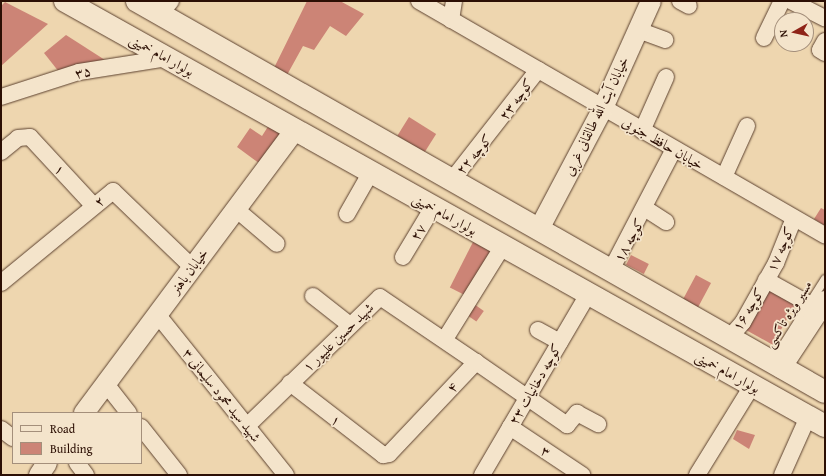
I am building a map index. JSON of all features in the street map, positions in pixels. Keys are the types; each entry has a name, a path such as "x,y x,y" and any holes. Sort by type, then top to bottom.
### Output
{"main road":[{"name":"بولوار امام خمینی","path":"65,1 817,422"},
{"name":"بولوار امام خمینی","path":"137,1 166,8 452,180 825,392"}],"street":[{"name":"خیابان حافظ جنوبی","path":"420,1 642,131 825,235"},
{"path":"451,20 454,1"},
{"name":"خیابان آیت الله طالقانی غربی","path":"539,229 603,108 651,1"},
{"path":"764,38 782,1"},
{"path":"791,1 825,18"},
{"path":"638,30 665,40"},
{"name":"۳۵","path":"1,96 73,74 167,58"},
{"name":"کوچه ۲۳","path":"495,128 538,70"},
{"path":"642,131 666,78"},
{"path":"724,177 747,126"},
{"name":"کوچه ۲۲","path":"452,180 495,128"},
{"name":"خیابان باهنر","path":"85,412 192,267 237,210 294,130"},
{"name":"۱","path":"1,152 24,135 94,206"},
{"name":"کوچه ۱۸","path":"612,270 646,209 674,149"},
{"path":"347,214 371,172"},
{"name":"۲","path":"1,283 108,193 119,194 192,267"},
{"name":"۲۷","path":"403,257 433,207"},
{"path":"646,209 666,222"},
{"path":"237,210 277,244"},
{"name":"کوچه ۱۷","path":"766,280 794,218"},
{"path":"445,339 503,246"},
{"path":"766,280 818,305 777,365"},
{"name":"کوچه ۱۶","path":"730,337 743,322 766,280"},
{"name":"کوچه دخانیات ۲۳","path":"482,475 588,294"},
{"path":"313,296 350,325"},
{"name":"شهید حسین علیپور ۱","path":"247,426 380,296 385,297 476,362"},
{"name":"شهید سید محمود سلیمانی ۳","path":"157,314 286,475"},
{"path":"538,330 560,342"},
{"path":"476,362 526,400 567,425 577,413 598,424"},
{"name":"۴","path":"383,455 389,454 476,362"},
{"path":"106,384 128,412"},
{"name":"۱","path":"290,384 383,455"},
{"path":"697,475 752,386"},
{"path":"782,475 817,422"},
{"name":"۳","path":"510,427 582,475"},
{"path":"142,428 179,475"},
{"path":"1,429 12,437"},
{"path":"39,475 47,464"},
{"path":"78,464 86,475"}],"lane":[{"name":"مسیر ویژه تاکسی","path":"818,305 825,279"}],"building":[{"path":"307,1 340,1 364,14 346,36 330,26 314,50 303,46 287,75 274,68"},
{"path":"5,2 48,24 1,66 1,6"},
{"path":"66,35 105,60 59,72 44,53"},
{"path":"409,117 436,134 424,153 397,136"},
{"path":"269,125 284,135 263,166 237,147 250,128 262,136"},
{"path":"821,208 825,210 825,226 814,219"},
{"path":"473,242 495,253 472,299 450,287"},
{"path":"631,255 649,264 644,274 626,265"},
{"path":"696,275 711,283 697,309 682,301"},
{"path":"768,285 797,301 773,345 744,329"},
{"path":"474,304 484,311 476,322 467,315"},
{"path":"737,430 755,435 749,449 733,439"}]}
